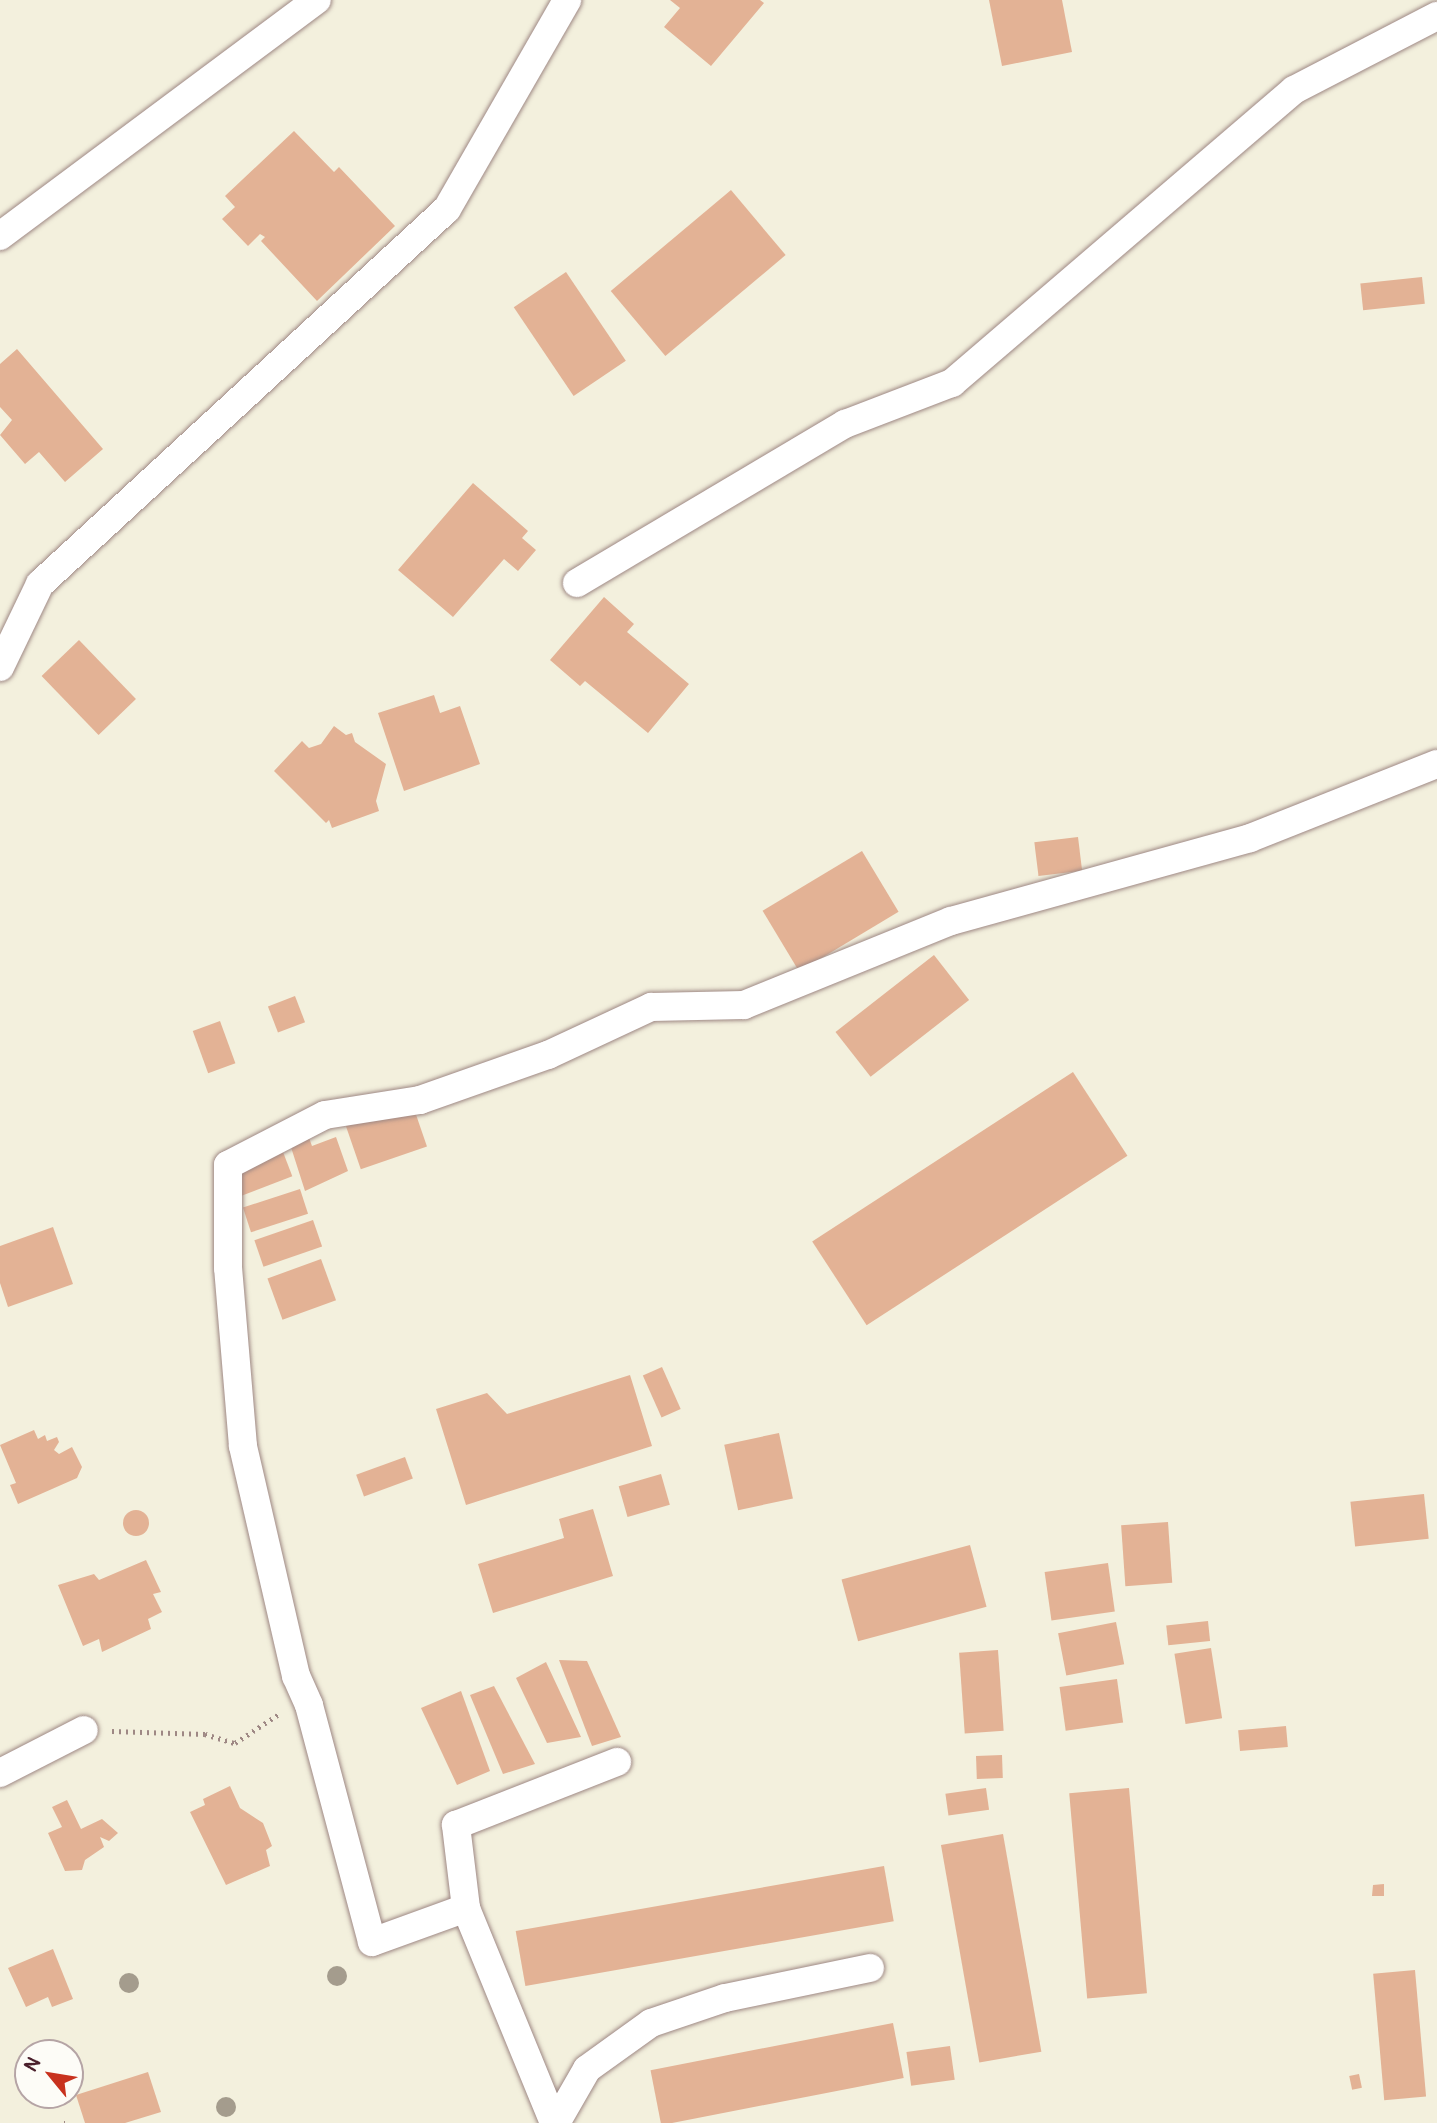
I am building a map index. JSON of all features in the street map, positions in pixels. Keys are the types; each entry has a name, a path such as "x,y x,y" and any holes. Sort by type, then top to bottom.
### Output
{"street":[{"path":"0,236 317,0"},
{"path":"0,667 40,584 447,209 466,183 567,0"},
{"path":"577,583 845,424 952,383 1294,90 1437,16"},
{"path":"467,1908 372,1941 309,1705 296,1676 243,1446 228,1268 228,1165 325,1115 420,1100 548,1055 651,1007 744,1005 951,921 1250,838 1437,764"},
{"path":"0,1773 84,1730"},
{"path":"555,2123 467,1908 456,1825 617,1762"},
{"path":"555,2123 587,2069 651,2023 724,1998 870,1968"}],"path":[{"path":"84,1730 205,1734 235,1743 271,1716 309,1705"}],"building":[{"path":"670,0 760,0 764,3 711,66 664,27 680,8"},
{"path":"989,0 1062,0 1072,52 1002,66"},
{"path":"294,131 334,172 339,167 395,226 317,301 261,241 265,237 260,234 248,246 222,219 235,207 225,196"},
{"path":"731,190 786,255 665,356 611,291"},
{"path":"566,272 626,361 574,396 514,307"},
{"path":"1422,277 1425,304 1363,310 1360,283"},
{"path":"17,349 103,449 65,482 39,452 25,464 0,435 12,420 0,407 0,364"},
{"path":"473,483 528,531 522,538 536,550 518,571 504,559 453,617 398,570"},
{"path":"604,597 634,624 627,632 689,684 648,733 585,681 580,686 550,660"},
{"path":"79,640 136,699 99,735 42,676"},
{"path":"434,695 440,713 460,706 480,764 404,791 378,713"},
{"path":"334,726 346,735 352,733 355,742 386,764 376,801 379,811 332,828 329,820 326,823 274,771 302,741 309,748 321,744"},
{"path":"1078,837 1082,871 1038,876 1034,842"},
{"path":"862,851 899,912 799,972 763,911"},
{"path":"934,955 969,1000 871,1077 835,1032"},
{"path":"295,996 305,1022 278,1033 268,1006"},
{"path":"220,1021 235,1063 208,1073 193,1031"},
{"path":"1073,1072 1127,1156 867,1325 812,1241"},
{"path":"412,1103 427,1146 361,1169 346,1126"},
{"path":"308,1135 312,1146 336,1137 348,1171 305,1191 289,1141"},
{"path":"283,1152 292,1176 241,1196 232,1172"},
{"path":"300,1189 308,1214 251,1232 243,1208"},
{"path":"313,1220 322,1246 263,1267 254,1240"},
{"path":"53,1227 73,1284 8,1307 0,1283 0,1246"},
{"path":"321,1259 336,1300 282,1320 267,1278"},
{"path":"662,1367 681,1409 662,1418 643,1376"},
{"path":"630,1375 652,1446 466,1505 436,1409 487,1393 507,1414"},
{"path":"34,1430 38,1439 45,1435 47,1441 57,1437 59,1442 54,1450 59,1454 72,1447 82,1467 77,1478 18,1504 10,1485 16,1483 0,1445"},
{"path":"779,1433 793,1499 738,1510 724,1445"},
{"path":"405,1457 413,1479 364,1496 356,1475"},
{"path":"661,1474 670,1505 628,1517 619,1486"},
{"path":"1424,1494 1429,1539 1355,1546 1350,1502"},
{"path":"593,1509 613,1576 493,1613 478,1564 564,1538 559,1519"},
{"path":"136,1510 145,1514 149,1523 145,1532 136,1536 127,1532 123,1523 127,1514"},
{"path":"1168,1522 1172,1583 1125,1586 1121,1525"},
{"path":"970,1545 987,1607 858,1641 842,1579"},
{"path":"146,1560 161,1592 153,1594 162,1612 148,1619 151,1629 102,1652 99,1639 83,1646 58,1585 94,1574 99,1580"},
{"path":"1108,1563 1115,1612 1051,1620 1045,1572"},
{"path":"1208,1621 1210,1641 1168,1645 1166,1625"},
{"path":"1116,1622 1124,1664 1066,1675 1058,1633"},
{"path":"1211,1648 1222,1718 1186,1724 1174,1654"},
{"path":"998,1650 1004,1731 965,1734 959,1653"},
{"path":"559,1660 587,1661 621,1737 592,1746"},
{"path":"546,1662 581,1737 547,1743 516,1678"},
{"path":"1117,1679 1123,1723 1066,1731 1060,1687"},
{"path":"494,1686 535,1764 503,1774 470,1695"},
{"path":"461,1691 490,1771 457,1785 421,1708"},
{"path":"1286,1726 1288,1747 1240,1751 1238,1730"},
{"path":"1002,1755 1003,1778 977,1779 976,1756"},
{"path":"230,1786 240,1808 263,1823 272,1846 266,1850 270,1866 226,1885 190,1812 205,1805 203,1799"},
{"path":"986,1788 989,1810 948,1815 945,1794"},
{"path":"1129,1788 1147,1993 1087,1998 1069,1793"},
{"path":"67,1800 81,1829 102,1819 118,1833 109,1841 100,1837 104,1847 85,1860 82,1870 65,1871 48,1833 62,1827 52,1807"},
{"path":"1003,1834 1041,2052 979,2063 941,1845"},
{"path":"884,1866 894,1921 525,1986 516,1931"},
{"path":"1384,1884 1384,1896 1372,1896 1373,1885"},
{"path":"53,1949 73,1999 52,2007 48,1997 26,2007 8,1968"},
{"path":"1415,1970 1426,2097 1384,2100 1373,1974"},
{"path":"893,2023 904,2078 661,2123 651,2070"},
{"path":"950,2046 955,2080 911,2086 906,2052"},
{"path":"148,2072 161,2112 125,2123 85,2123 80,2109 84,2109 84,2092"},
{"path":"1359,2074 1362,2088 1352,2090 1349,2076"}]}
